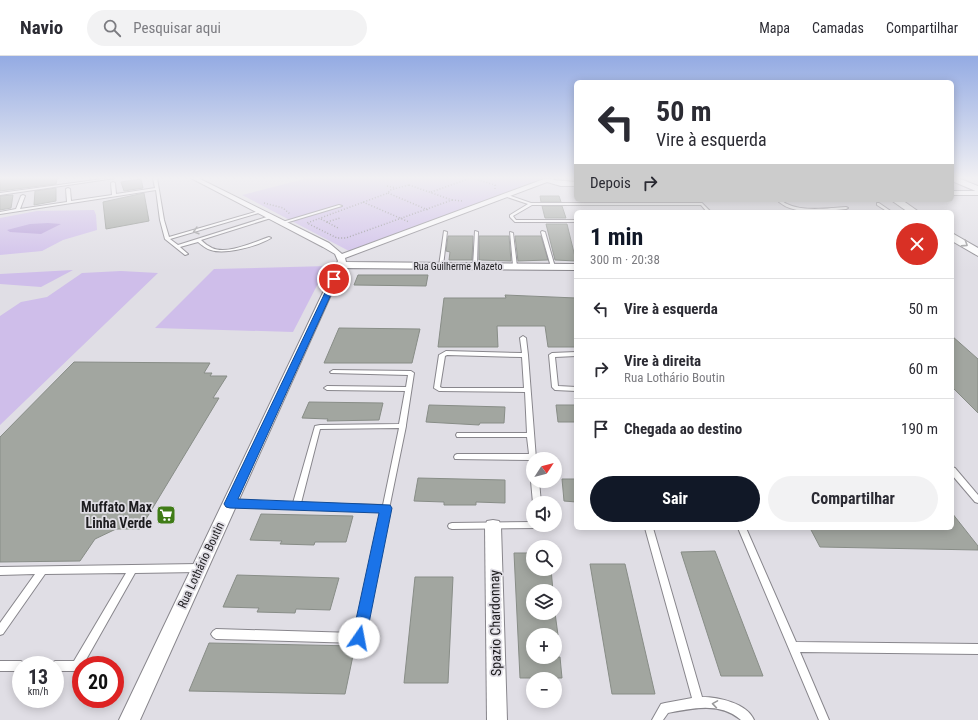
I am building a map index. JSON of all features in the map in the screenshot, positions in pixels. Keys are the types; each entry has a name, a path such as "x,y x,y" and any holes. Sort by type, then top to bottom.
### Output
{"main road":[{"path":"954,237 978,253"}],"street":[{"path":"261,209 326,245 341,261 470,209"},
{"name":"Rua Guilherme Mazeto","path":"341,261 441,266 574,267"},
{"name":"Rua Lothário Boutin","path":"129,720 341,261"},
{"name":"Spazio Chardonnay","path":"493,526 497,720"}],"lane":[{"path":"0,213 25,209"},
{"path":"160,209 167,239 186,254"},
{"path":"167,239 274,215 318,209"},
{"path":"523,209 511,216 515,221 574,221"},
{"path":"177,247 274,215"},
{"path":"441,266 445,232"},
{"path":"475,266 476,232"},
{"path":"543,232 553,266"},
{"path":"510,233 515,266"},
{"path":"198,240 210,249 215,250 237,248 269,238"},
{"path":"523,338 532,452"},
{"path":"525,355 446,353 442,355 437,388 441,390 528,390"},
{"path":"574,354 552,355 555,387 557,389 574,389"},
{"path":"216,634 359,638 403,426 411,373 333,372"},
{"path":"327,388 408,389"},
{"path":"296,506 317,428 403,426"},
{"path":"459,435 530,435"},
{"path":"457,456 526,458"},
{"path":"954,472 978,500"},
{"path":"230,504 386,508"},
{"path":"452,526 526,525"},
{"path":"650,530 698,701"},
{"path":"743,530 824,720"},
{"path":"0,571 200,568"},
{"path":"64,666 77,666 132,570"},
{"path":"0,631 42,571"},
{"path":"793,647 978,649"},
{"path":"0,666 12,666"},
{"path":"657,720 665,708 698,701 730,706 749,720"}],"path":[{"path":"274,215 282,209"},
{"path":"346,209 307,223 342,239 359,235 428,210"},
{"path":"380,209 415,225"},
{"path":"319,218 338,228"},
{"path":"326,222 340,218"}],"shaded area":[{"path":"269,209 462,209 349,251"},
{"path":"94,210 96,215 97,230 63,240 42,251 0,255 0,218 37,211"},
{"path":"30,224 61,224 41,234 10,232 7,230"},
{"path":"327,266 293,332 155,328 214,269"},
{"path":"73,270 41,287 0,284 0,274"},
{"path":"121,271 158,273 0,425 0,316 21,302 47,297 82,273"}],"building":[{"path":"104,209 147,209 149,221 106,229"},
{"path":"543,209 563,209 566,218 545,218"},
{"path":"546,224 567,224 574,253 574,261 555,260"},
{"path":"448,236 473,236 472,260 449,260 450,252 446,251"},
{"path":"479,236 509,236 511,261 479,260"},
{"path":"515,236 541,236 548,260 518,261"},
{"path":"358,275 428,275 426,286 354,285"},
{"path":"505,295 574,298 574,347 548,347 545,326 497,326 498,347 438,347 444,298 506,298"},
{"path":"339,328 420,329 412,363 324,363"},
{"path":"954,338 978,359 978,413 954,389"},
{"path":"74,362 210,363 204,373 212,373 210,376 227,376 213,398 219,398 140,529 116,529 95,539 80,561 0,562 0,437"},
{"path":"309,402 383,403 379,420 327,421 328,419 302,418"},
{"path":"429,405 505,407 504,423 480,423 479,425 426,422"},
{"path":"556,405 574,405 574,422 558,422"},
{"path":"418,478 505,480 505,503 476,502 476,505 444,505 444,502 414,501"},
{"path":"562,479 574,479 574,502 564,501"},
{"path":"261,514 353,516 346,542 315,542 314,545 280,544 282,541 250,540"},
{"path":"954,516 978,546 978,550 820,547 811,530 954,530"},
{"path":"715,551 763,676 721,676 681,552"},
{"path":"514,553 526,553 526,576 552,576 552,584 526,584 526,620 556,620 557,628 526,628 526,664 561,664 561,672 526,672 526,678 520,678"},
{"path":"590,564 625,564 655,694 612,694"},
{"path":"237,575 339,578 330,610 296,609 295,613 257,612 259,608 223,607"},
{"path":"415,577 453,577 448,683 404,683"},
{"path":"209,643 355,646 345,694 189,691"}],"place":[{"name":"Muffato Max Linha Verde","path":"166,515"}],"route":[{"path":"334,279 230,504 386,508 359,638"}]}
